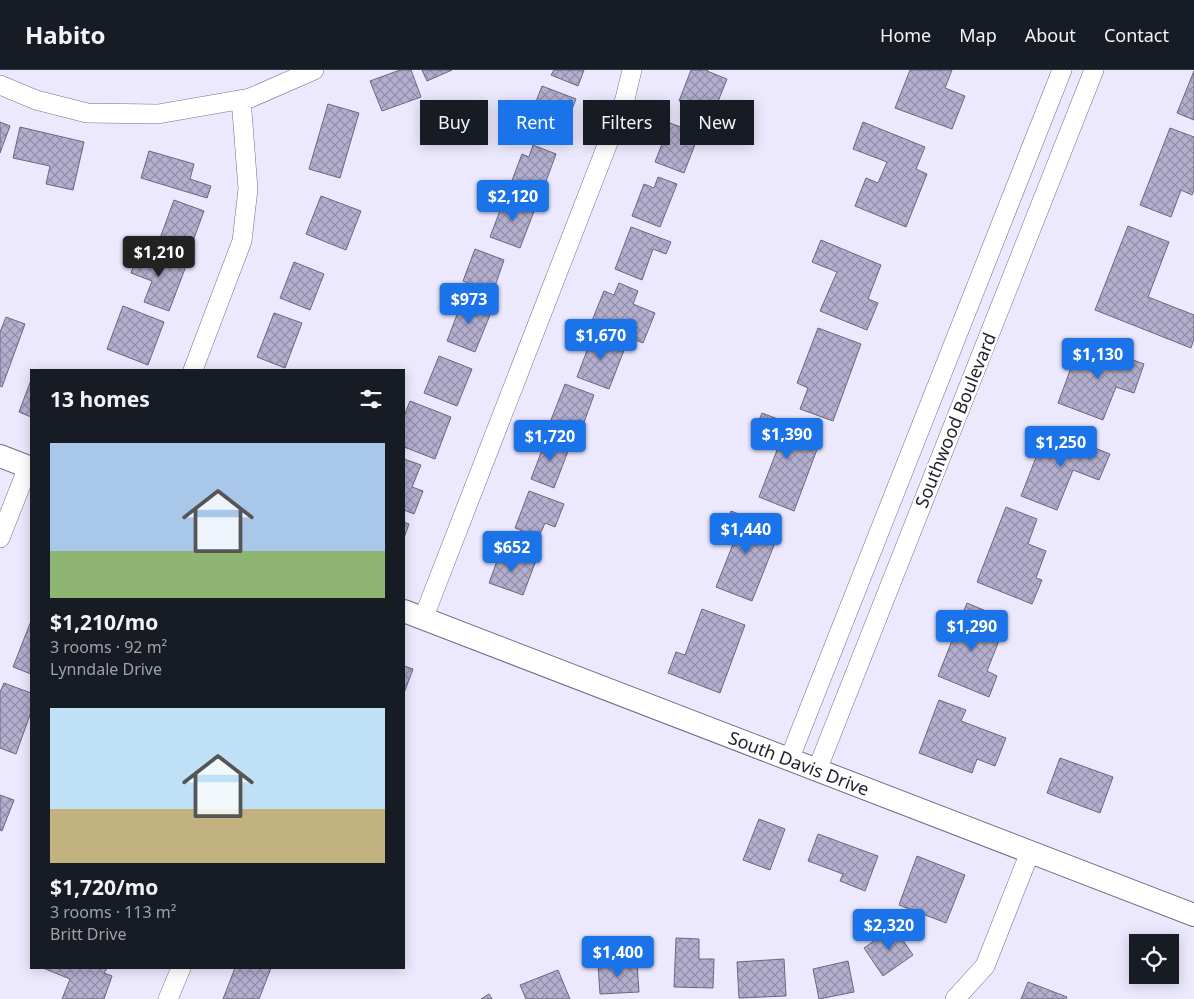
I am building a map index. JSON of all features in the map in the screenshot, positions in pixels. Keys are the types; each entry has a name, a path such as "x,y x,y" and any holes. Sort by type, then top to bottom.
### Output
{"street":[{"path":"0,85 36,100 87,113 158,114 240,101 314,70"},
{"path":"413,615 625,99 632,70"},
{"name":"Southwood Boulevard","path":"789,760 1062,70"},
{"name":"Southwood Boulevard","path":"817,770 1094,70"},
{"path":"193,369 242,240 248,189 240,101"},
{"path":"0,456 29,467 0,538"},
{"name":"South Davis Drive","path":"413,615 1194,915"},
{"path":"955,999 985,966 1030,852"},
{"path":"168,999 181,969"}],"building":[{"path":"400,70 411,70 421,97 382,111 370,81"},
{"path":"422,70 452,70 427,81"},
{"path":"554,70 584,70 578,86 551,75"},
{"path":"691,70 708,70 727,79 719,100 679,101"},
{"path":"910,70 952,70 945,88 965,96 952,129 895,108"},
{"path":"1194,71 1194,120 1177,113"},
{"path":"542,86 576,99 573,107 573,100 537,100"},
{"path":"328,104 359,113 340,178 309,169"},
{"path":"0,122 10,126 0,153"},
{"path":"863,122 925,147 916,169 927,174 906,227 855,206 866,178 878,183 887,162 853,149"},
{"path":"670,123 680,127 680,145 695,145 684,173 655,162 662,145 670,145"},
{"path":"20,127 84,142 73,190 46,184 50,166 13,158"},
{"path":"1170,128 1194,137 1194,190 1192,195 1181,190 1171,217 1140,205"},
{"path":"533,145 556,154 541,195 511,183 522,154 529,157"},
{"path":"149,151 194,164 190,179 211,186 207,198 141,178"},
{"path":"658,177 677,184 660,227 632,216 644,184 654,188"},
{"path":"506,195 536,206 520,248 490,237"},
{"path":"321,196 361,211 346,250 306,234"},
{"path":"174,200 204,211 189,252 159,241"},
{"path":"1128,226 1169,242 1148,297 1194,315 1194,339 1191,348 1095,310"},
{"path":"631,227 671,242 666,254 653,249 642,280 615,269"},
{"path":"821,240 881,265 868,299 878,303 867,330 820,311 837,272 812,262"},
{"path":"140,248 186,266 169,311 144,302 152,281 131,273"},
{"path":"475,249 504,260 493,292 463,281"},
{"path":"294,262 324,274 310,310 280,298"},
{"path":"619,283 638,291 633,304 655,313 643,343 591,323 604,291 614,295"},
{"path":"463,299 492,310 475,352 447,341"},
{"path":"123,306 164,322 148,365 107,349"},
{"path":"274,313 302,323 285,368 257,357"},
{"path":"6,317 25,324 2,387 0,386 0,332"},
{"path":"818,328 861,344 833,421 800,409 808,388 797,383"},
{"path":"594,332 626,345 609,389 577,377"},
{"path":"1081,341 1144,364 1134,393 1116,387 1103,420 1058,403"},
{"path":"439,356 472,369 457,406 424,393"},
{"path":"30,383 30,417 19,412"},
{"path":"565,384 594,395 579,436 549,425"},
{"path":"410,401 451,417 435,459 405,447 405,414"},
{"path":"762,413 822,436 794,511 759,497 779,445 753,434"},
{"path":"1047,429 1110,454 1099,480 1073,470 1057,510 1021,496"},
{"path":"547,437 570,446 554,488 531,479"},
{"path":"405,459 421,465 412,487 423,491 414,514 405,510"},
{"path":"529,491 564,504 555,527 545,523 539,537 515,528"},
{"path":"1006,507 1037,519 1028,544 1046,551 1036,578 1042,580 1032,604 977,582"},
{"path":"731,511 780,530 752,601 716,587 735,539 722,533"},
{"path":"405,522 409,524 405,535"},
{"path":"501,550 535,563 523,595 489,583"},
{"path":"967,603 998,616 990,634 1000,638 987,671 997,676 989,697 938,676"},
{"path":"702,609 745,625 720,693 668,673 676,652 685,655"},
{"path":"30,624 30,674 13,667"},
{"path":"405,666 413,669 405,690"},
{"path":"4,683 30,693 30,715 16,754 0,748 0,692"},
{"path":"939,700 966,710 961,721 1006,738 995,766 977,759 972,773 919,753"},
{"path":"1060,758 1113,777 1100,813 1047,793"},
{"path":"0,795 14,800 2,831 0,830"},
{"path":"759,819 785,829 770,870 743,860"},
{"path":"818,834 878,856 865,891 840,881 843,874 808,861"},
{"path":"917,856 965,875 946,923 899,905"},
{"path":"894,927 913,955 883,976 864,948"},
{"path":"676,938 699,939 699,959 714,959 713,988 674,987"},
{"path":"784,959 786,996 739,998 737,962"},
{"path":"848,961 854,992 819,999 813,969"},
{"path":"637,963 639,992 600,994 598,965"},
{"path":"45,969 106,969 104,973 112,976 104,999 62,999 70,979"},
{"path":"235,969 271,969 259,999 223,999"},
{"path":"558,970 570,999 526,999 520,985"},
{"path":"1028,982 1067,997 1066,999 1021,999"},
{"path":"489,994 492,999 481,999"}]}
